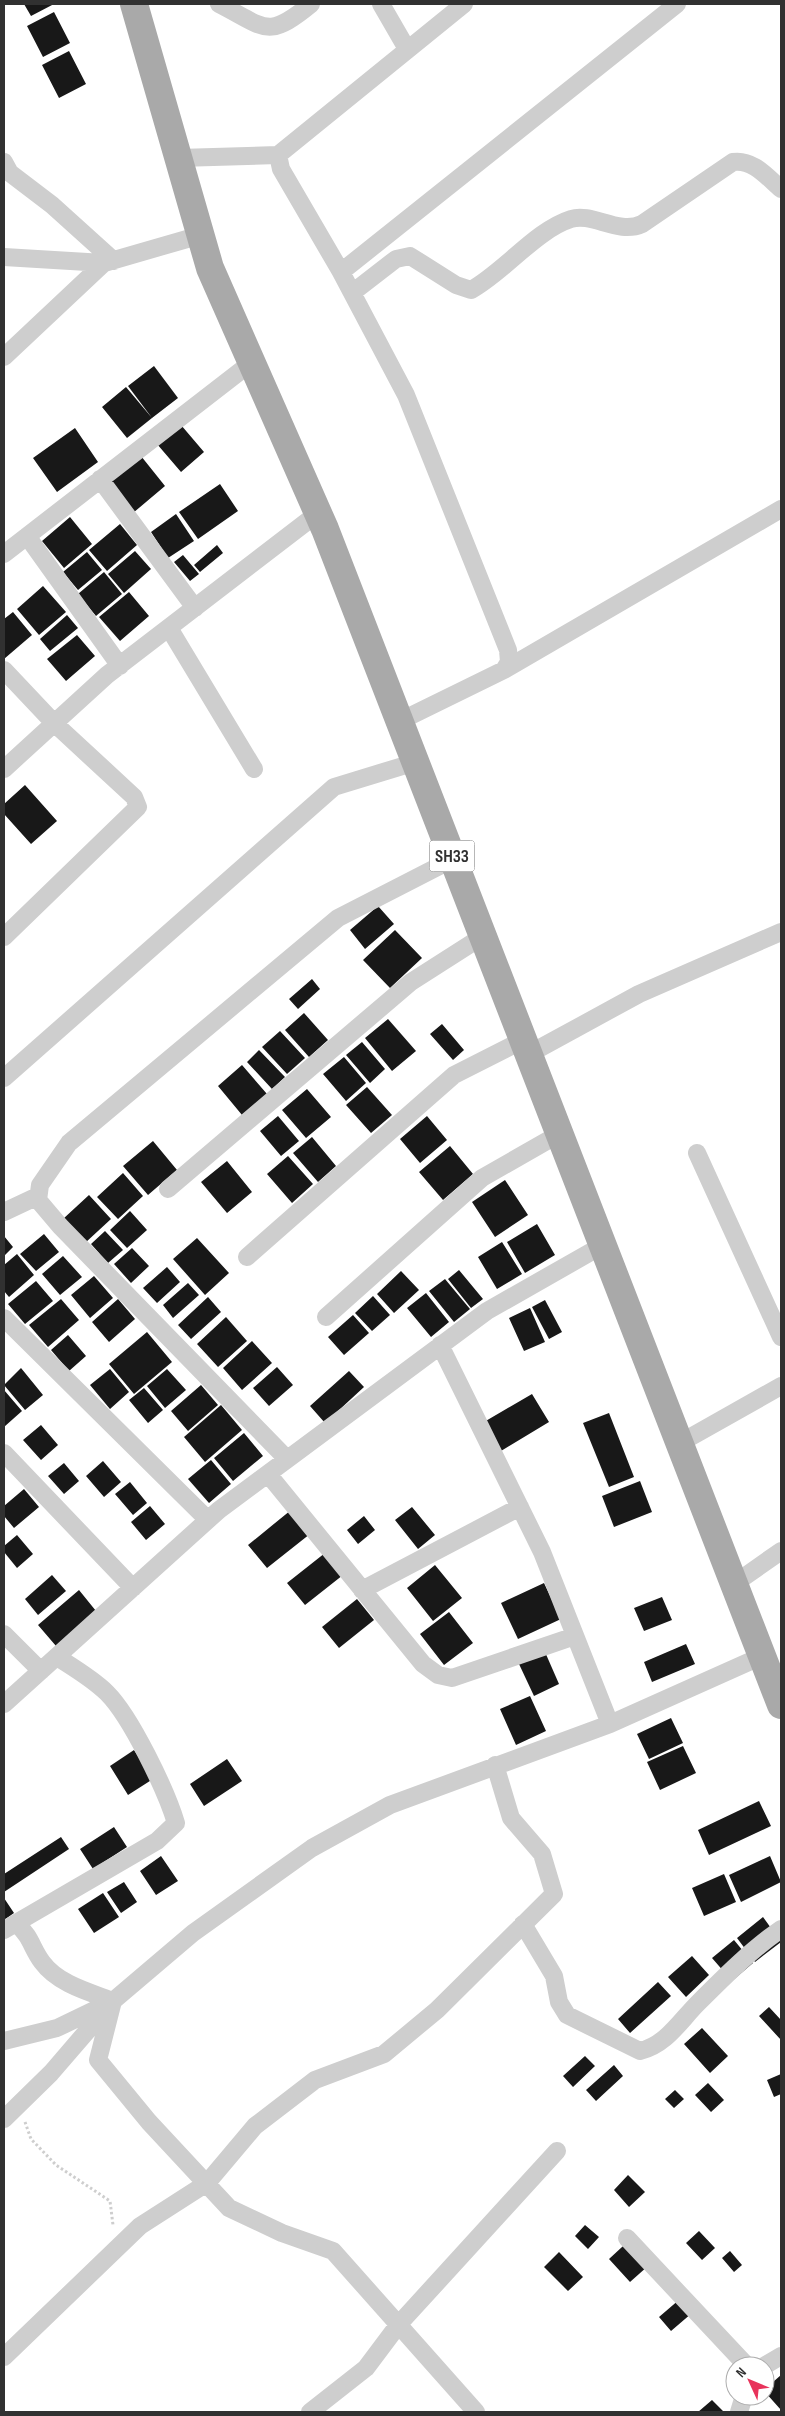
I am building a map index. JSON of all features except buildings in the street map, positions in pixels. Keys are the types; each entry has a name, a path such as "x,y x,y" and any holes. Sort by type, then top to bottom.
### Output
{"main road":[{"name":"SH33","path":"140,5 179,158 210,268 318,513 734,1584 772,1670 781,1705"}],"street":[{"path":"220,4 266,28 280,26 311,4"},
{"path":"381,4 407,49"},
{"path":"179,158 278,155 464,4"},
{"path":"341,272 677,4"},
{"path":"278,155 281,169 341,272 409,404 508,650 509,662 504,670"},
{"path":"352,293 396,259 410,256 456,285 470,290 482,284 556,225 573,218 632,228 642,224 733,162 741,161 751,164 781,189"},
{"path":"4,162 10,173 52,205 109,262"},
{"path":"4,257 109,262 201,235"},
{"path":"4,357 109,262"},
{"path":"4,554 252,362"},
{"path":"100,479 195,608"},
{"path":"400,721 504,670 781,509"},
{"path":"4,769 120,666 318,513"},
{"path":"26,536 120,666"},
{"path":"169,628 254,769"},
{"path":"4,670 54,723 134,797 138,807 4,937"},
{"path":"4,1078 334,787 416,762"},
{"path":"287,1459 60,1226 38,1200 40,1185 69,1143 338,918 453,860"},
{"path":"247,1256 454,1075 526,1047 638,994 781,932"},
{"path":"168,1189 411,982 483,936"},
{"path":"326,1317 482,1178 559,1134"},
{"path":"697,1153 781,1337"},
{"path":"4,1212 38,1196"},
{"path":"4,1704 208,1520 287,1459 487,1311 603,1245"},
{"path":"4,1318 208,1520"},
{"path":"440,1345 542,1552 610,1724"},
{"path":"680,1443 781,1386"},
{"path":"4,1452 133,1588"},
{"path":"268,1474 423,1664 438,1675 452,1678 575,1636"},
{"path":"362,1590 520,1507"},
{"path":"734,1584 781,1550"},
{"path":"4,1634 41,1671"},
{"path":"10,1926 157,1841 176,1823 170,1806 124,1713 94,1682 57,1657"},
{"path":"8,2115 51,2073 113,2001 193,1933 312,1848 390,1805 610,1724 772,1670"},
{"path":"4,2357 109,2258 140,2226 207,2183 255,2126 315,2080 384,2054 437,2010 554,1894 542,1854 511,1818 495,1765"},
{"path":"523,1924 554,1976 559,2002 567,2015 640,2051 652,2048 665,2039 726,1976 761,1943 781,1929"},
{"path":"10,1926 28,1934 42,1962 69,1985 113,2001"},
{"path":"4,2041 57,2028 113,2001"},
{"path":"113,2001 98,2060 149,2122 229,2208 282,2233 334,2251 476,2412"},
{"path":"310,2412 366,2368 399,2324 557,2151"},
{"path":"627,2238 738,2356"}],"path":[{"path":"8,2115 26,2123 31,2139 56,2165 110,2201 114,2220 109,2258"}]}
